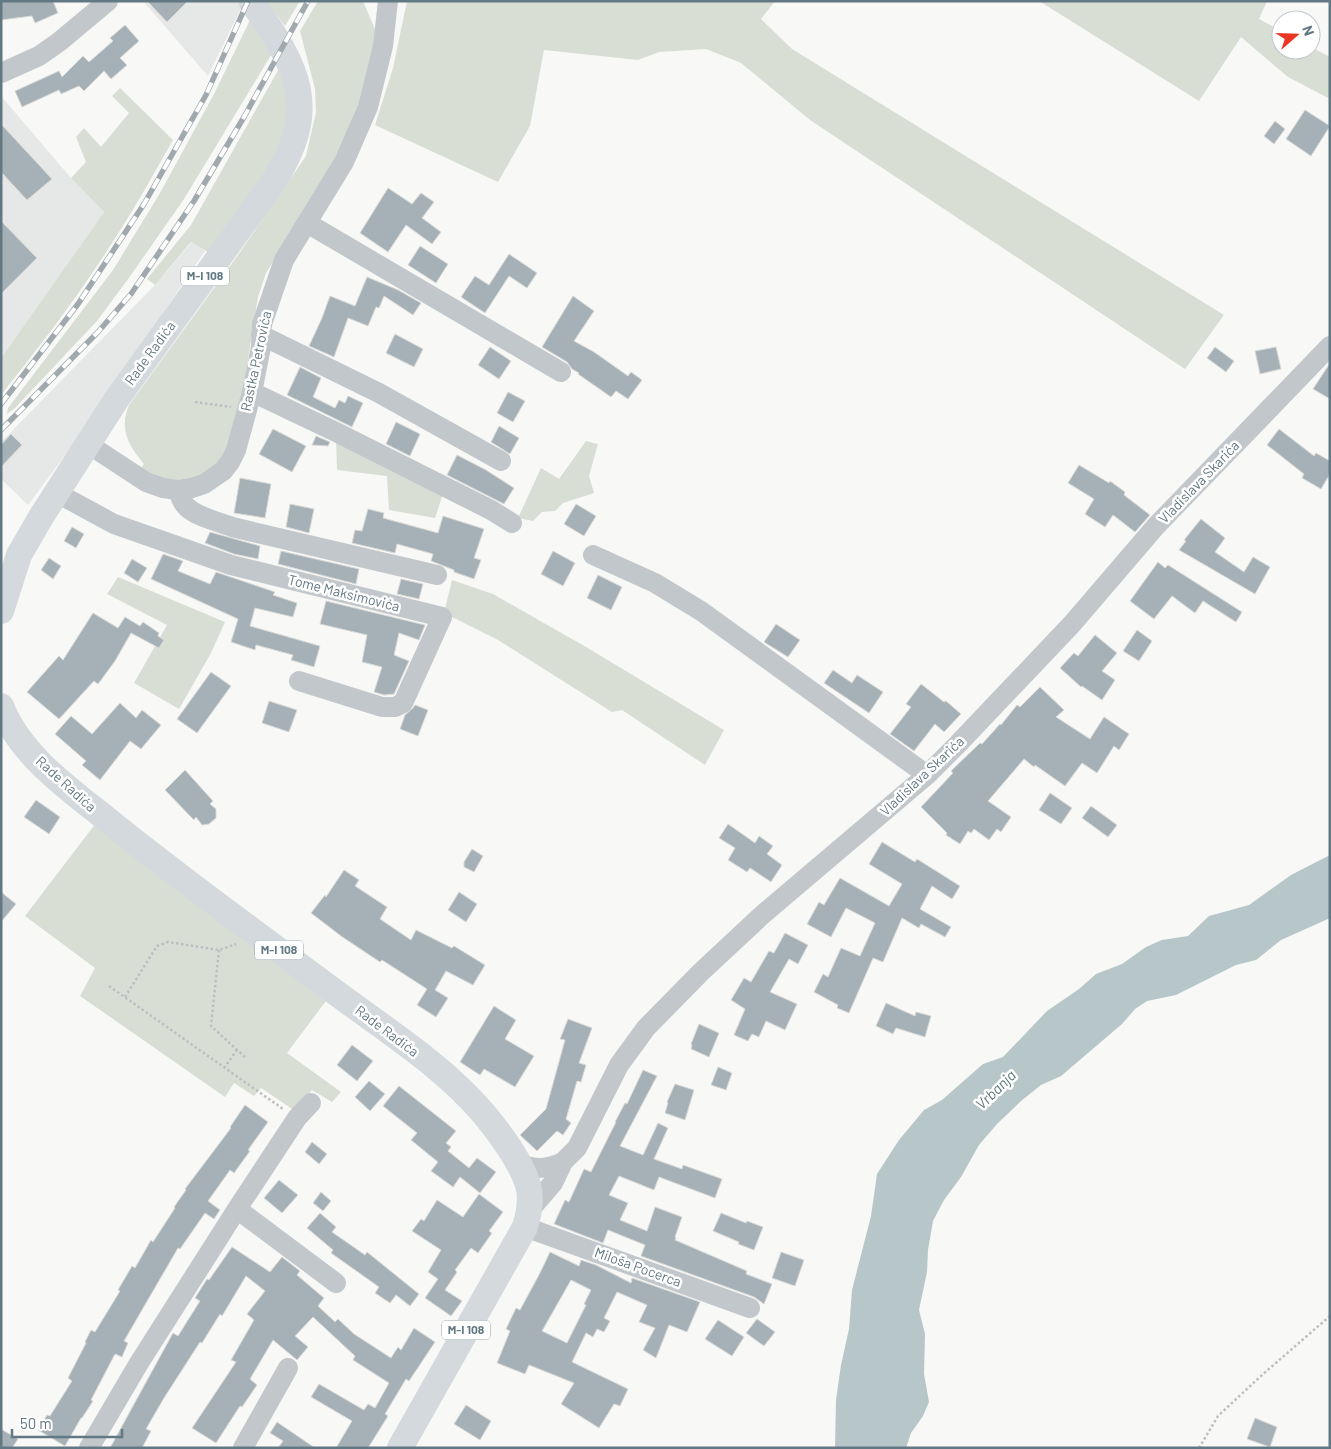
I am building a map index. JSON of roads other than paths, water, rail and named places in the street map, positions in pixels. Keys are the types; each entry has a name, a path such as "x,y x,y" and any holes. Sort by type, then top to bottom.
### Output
{"main road":[{"name":"Rade Radića","path":"3,598 10,556 57,493 116,400 282,168 296,134 300,111 299,99 290,65 270,28 251,1"},
{"name":"Rade Radića","path":"1,706 13,728 28,749 62,784 130,838 452,1081 484,1115 518,1164 528,1186 527,1219"},
{"name":"M-I 108","path":"400,1448 527,1219"}],"street":[{"path":"1,73 39,56 59,42 108,1"},
{"name":"Rastka Petrovića","path":"88,444 146,482 162,488 178,490 204,484 223,471 230,462 236,450 249,401 262,324 284,260 344,162 368,107 382,46 388,1"},
{"path":"307,223 561,372"},
{"path":"261,335 379,393 501,461"},
{"name":"Vladislava Skarića","path":"527,1219 553,1183 563,1162 577,1148 619,1064 646,1028 701,972 761,916 927,775 1072,624 1156,526 1326,356"},
{"path":"249,401 336,432 491,510 512,523"},
{"path":"178,490 188,509 206,518 232,527 437,575"},
{"name":"Tome Maksimovića","path":"57,493 114,524 231,565 442,617 403,703 395,707 382,707 300,681"},
{"path":"593,555 655,583 700,611 927,775"},
{"path":"89,1448 139,1363 237,1209 297,1118 311,1103"},
{"path":"518,1164 539,1169 553,1167 563,1162"},
{"path":"237,1209 336,1282"},
{"name":"Miloša Pocerca","path":"527,1219 750,1308"},
{"path":"243,1448 288,1368"}],"water":[{"name":"Vrbanja","path":"1330,855 1330,918 1281,940 1256,960 1236,965 1176,995 1147,1001 1135,1009 1122,1024 1061,1076 1041,1085 1021,1101 979,1145 933,1221 928,1250 927,1272 919,1310 925,1334 924,1374 929,1402 923,1416 911,1433 906,1448 835,1448 836,1400 849,1329 852,1290 871,1216 877,1174 899,1140 924,1110 942,1100 983,1064 1003,1057 1047,1011 1079,989 1096,974 1122,964 1146,947 1162,940 1188,936 1209,916 1249,905 1291,875"}],"railway":[{"path":"1,404 78,304 144,204 206,95 248,1"},
{"path":"1,430 98,332 131,294 194,201 244,117 308,1"}]}
